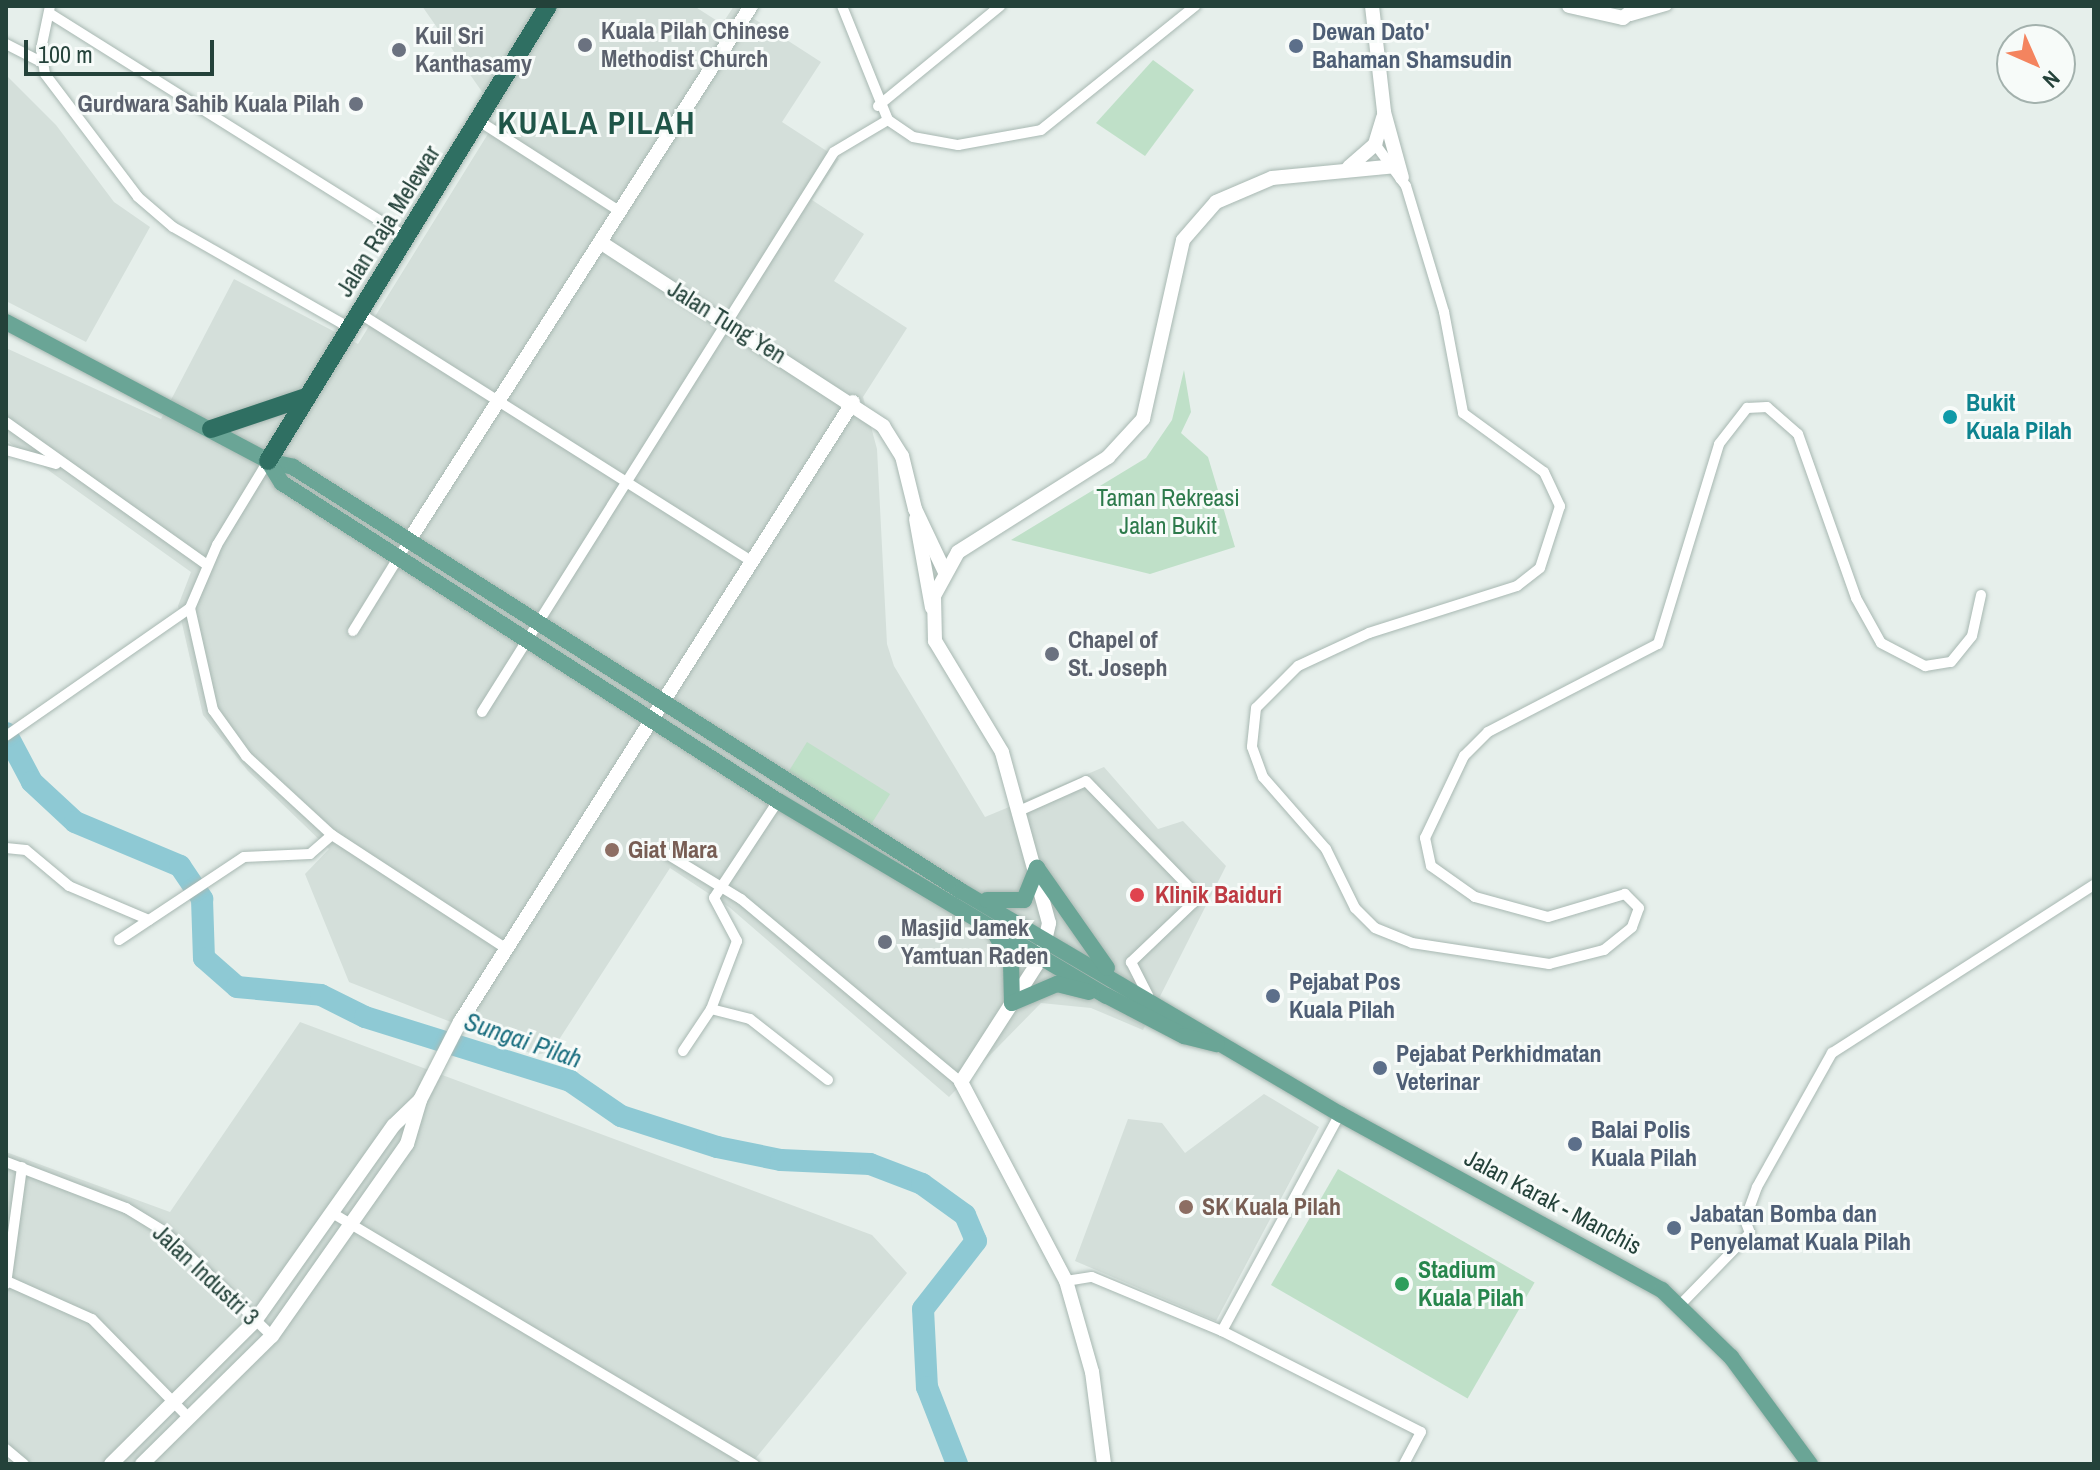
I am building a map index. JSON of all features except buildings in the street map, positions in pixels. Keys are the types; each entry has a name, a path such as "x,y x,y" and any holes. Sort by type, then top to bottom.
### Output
{"highway":[{"name":"Jalan Raja Melewar","path":"268,461 548,6"},
{"path":"211,429 282,410 309,395"}],"main road":[{"path":"6,322 268,461 293,467 408,542 532,633"},
{"path":"268,461 282,483 399,558 532,633 656,713 1148,996 1221,1045"},
{"path":"656,713 778,801 994,931 1184,1036 1221,1045"},
{"path":"961,891 1014,904 1031,892 1037,868"},
{"path":"1037,868 1071,925 1120,981"},
{"path":"994,931 1011,962 1012,1003 1057,984 1107,996"},
{"name":"Jalan Karak - Manchis","path":"1221,1045 1681,1304 1810,1464"}],"street":[{"path":"353,631 751,6"},
{"path":"842,6 878,106 888,120 939,144 1030,136 1195,6"},
{"path":"878,106 1000,6"},
{"path":"1372,6 1384,112 1399,172 1444,312 1463,413 1544,472 1560,506 1540,568 1517,586 1369,633 1298,666 1256,708 1252,747 1263,777 1326,849 1355,908 1375,928 1412,943 1549,964 1604,950 1632,927 1639,908 1625,894 1548,917 1475,897 1436,872 1425,838 1464,756 1488,732 1658,644 1719,444 1747,408 1767,407 1798,434 1856,598 1881,643 1925,666 1951,662 1972,636 1981,595"},
{"path":"1570,6 1635,11 1667,6"},
{"path":"41,62 50,9 406,237"},
{"path":"6,44 41,62 68,111 155,214 499,401 752,561"},
{"path":"1345,169 1375,144 1384,112"},
{"path":"482,712 729,324 834,152 888,120"},
{"path":"479,121 619,211"},
{"path":"1375,144 1399,172"},
{"path":"933,612 944,570 970,542 1108,457 1143,419 1183,240 1201,217 1256,181 1345,169 1399,172"},
{"name":"Jalan Tung Yen","path":"600,242 853,402 894,439 915,509"},
{"path":"111,1464 255,1321 334,1214 394,1125 420,1100 460,1022 853,402"},
{"path":"6,422 207,565"},
{"path":"6,450 77,473"},
{"path":"6,736 32,721 190,608 207,565 268,461"},
{"path":"915,509 944,570"},
{"path":"915,509 920,572 933,612 940,654 996,739 1037,868 1047,940 1041,958 961,1082"},
{"path":"190,608 213,710 246,756 332,835 507,949"},
{"path":"1019,811 1086,781 1099,787 1194,892 1193,903 1131,962 1148,996"},
{"path":"683,1051 711,1009 737,941 714,906 722,887 778,801"},
{"path":"119,940 244,857 310,854 332,835"},
{"path":"6,848 26,850 69,886 149,920"},
{"path":"667,854 722,887 961,1082 1066,1281 1092,1372 1104,1464"},
{"path":"1681,1304 1750,1233 1745,1220 1757,1187 1832,1053 2094,885"},
{"path":"711,1009 750,1019 828,1080"},
{"path":"142,1464 272,1336 407,1144 420,1100"},
{"path":"1222,1331 1340,1114"},
{"name":"Jalan Industri 3","path":"6,1162 126,1208 165,1232 272,1336"},
{"path":"22,1167 6,1283 92,1319 189,1418"},
{"path":"334,1214 754,1464"},
{"path":"1066,1281 1092,1277 1222,1331 1421,1432 1404,1464"},
{"path":"6,1449 24,1464"}],"shaded area":[{"path":"422,6 694,6 722,24 734,6 821,62 782,122 839,159 812,200 864,234 834,281 907,328 863,397 877,449 887,644 894,666 985,817 1104,767 1158,829 1183,821 1226,866 1143,1030 1091,1008 1041,1003 949,1097 729,907 670,868 551,1052 535,1055 349,982 305,874 329,849 248,771 203,715 178,606 191,572 6,440 6,348 161,419 234,279 358,344 499,116"},
{"path":"6,75 56,125 114,202 150,227 86,342 6,301"},
{"path":"300,1022 872,1235 907,1273 751,1464 6,1464 6,1152 170,1212"},
{"name":"SK Kuala Pilah","path":"1264,1094 1319,1127 1216,1321 1075,1261 1128,1119 1162,1123 1185,1153"}],"green space":[{"path":"1153,60 1194,90 1145,156 1096,123"},
{"name":"Taman Rekreasi Jalan Bukit","path":"1184,370 1191,412 1181,433 1208,457 1235,547 1150,574 1011,540 1146,458 1172,420"},
{"path":"807,742 890,794 871,825 787,773"},
{"name":"Stadium Kuala Pilah","path":"1338,1169 1535,1282 1468,1399 1271,1285"}],"waterway":[{"name":"Sungai Pilah","path":"6,733 32,782 75,822 180,866 202,899 204,958 237,987 321,995 365,1017 570,1081 621,1116 717,1147 781,1160 870,1164 922,1184 965,1215 976,1241 923,1309 927,1387 957,1464"}],"place":[{"name":"Kuala Pilah Chinese Methodist Church","path":"585,45"},
{"name":"Dewan Dato' Bahaman Shamsudin","path":"1296,46"},
{"name":"Kuil Sri Kanthasamy","path":"399,50"},
{"name":"Gurdwara Sahib Kuala Pilah","path":"356,104"},
{"name":"Bukit Kuala Pilah","path":"1950,417"},
{"name":"Chapel of St. Joseph","path":"1052,654"},
{"name":"Giat Mara","path":"612,850"},
{"name":"Klinik Baiduri","path":"1137,895"},
{"name":"Masjid Jamek Yamtuan Raden","path":"885,942"},
{"name":"Pejabat Pos Kuala Pilah","path":"1273,996"},
{"name":"Pejabat Perkhidmatan Veterinar","path":"1380,1068"},
{"name":"Balai Polis Kuala Pilah","path":"1575,1144"},
{"name":"SK Kuala Pilah","path":"1186,1207"},
{"name":"Jabatan Bomba dan Penyelamat Kuala Pilah","path":"1674,1228"},
{"name":"Stadium Kuala Pilah","path":"1402,1284"}],"district":[{"name":"KUALA PILAH","path":"597,123"}]}
